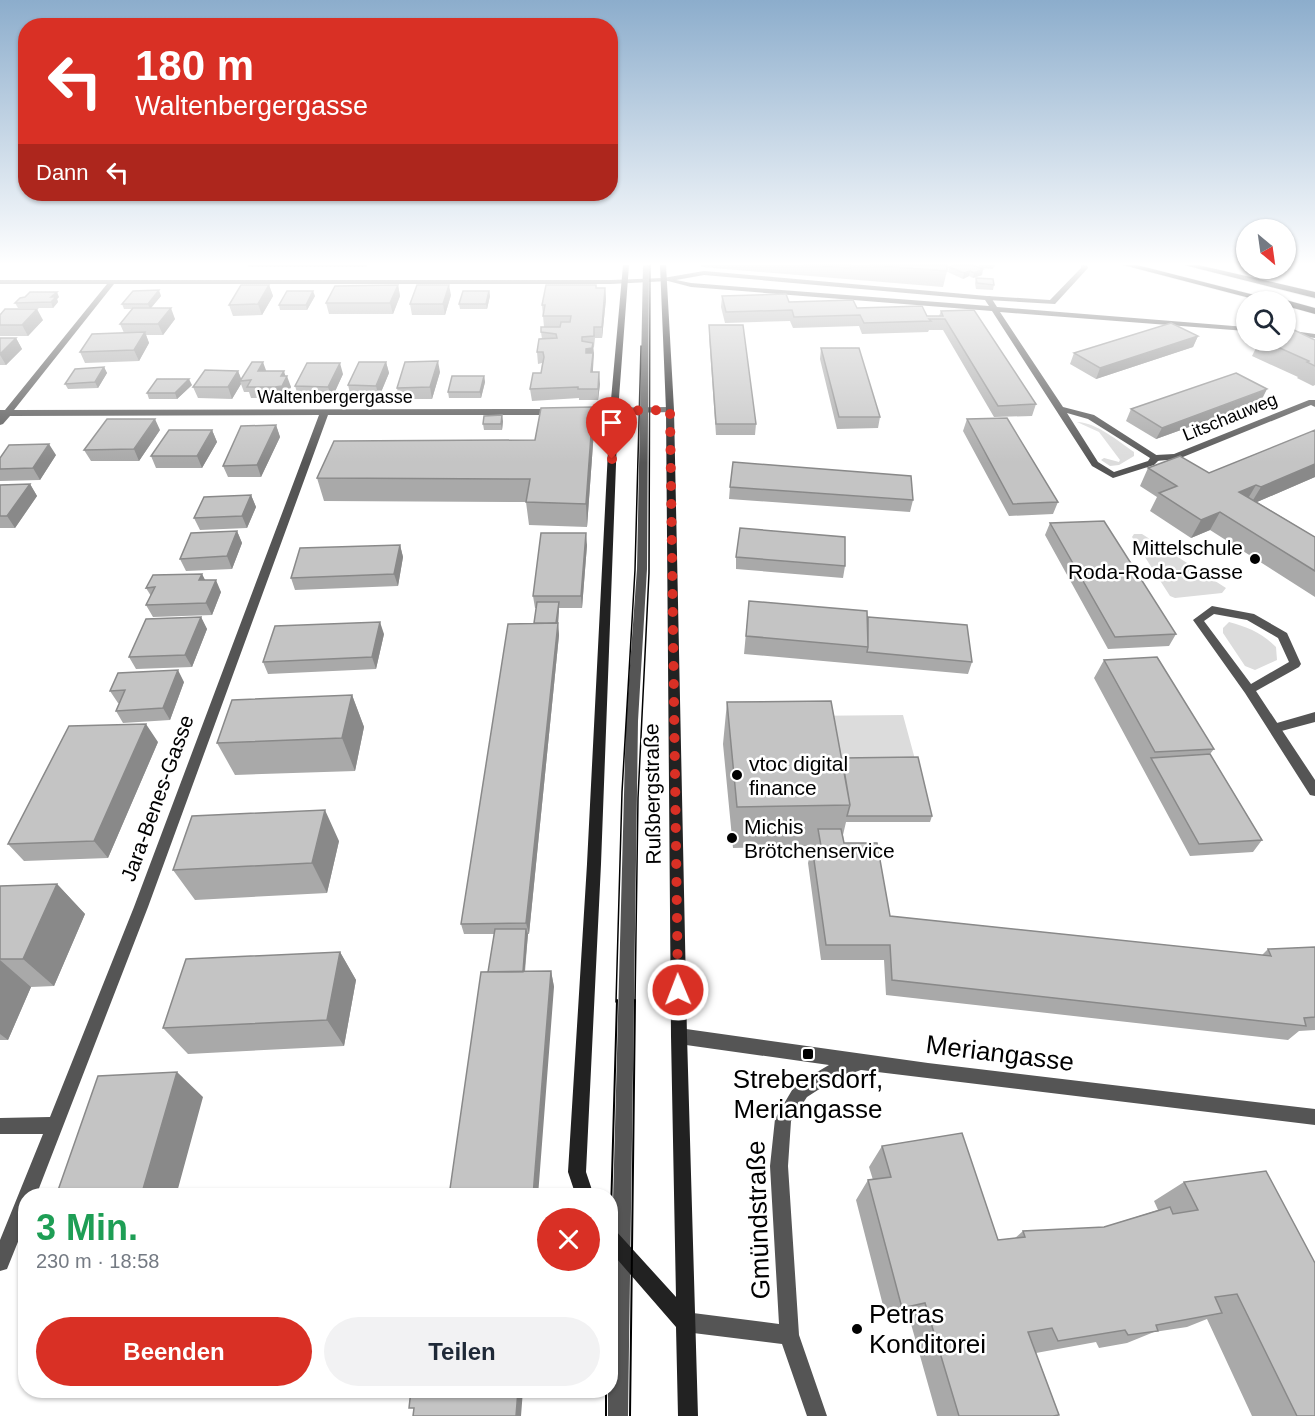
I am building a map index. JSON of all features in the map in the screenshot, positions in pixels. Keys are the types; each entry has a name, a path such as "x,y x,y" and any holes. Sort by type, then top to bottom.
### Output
{"street":[{"path":"0,422 3,413 71,331"},
{"path":"582,1188 577,1172 614,411 621,331"},
{"path":"618,1188 632,721 642,569 645,331"},
{"name":"Rußbergstraße","path":"666,331 670,410 679,1036 688,1416"},
{"path":"1009,331 1060,409 1091,417 1156,458"},
{"path":"1296,333 1315,336"},
{"name":"Litschauweg","path":"1060,409 1095,464 1113,475 1151,463 1156,458 1175,457 1312,402 1315,404"},
{"name":"Waltenbergergasse","path":"3,413 324,414 670,410"},
{"name":"Jara-Benes-Gasse","path":"30,1188 141,907 324,414"},
{"path":"1249,690 1295,664 1283,636 1250,617 1212,610 1198,620 1249,690 1315,791"},
{"path":"1274,728 1315,717"},
{"name":"Meriangasse","path":"679,1036 861,1061 1315,1117"},
{"name":"Gmündstraße","path":"817,1416 789,1335 779,1166 783,1119 801,1091 830,1073 861,1061"},
{"path":"0,1126 56,1125"},
{"name":"Jara-Benes-Gasse","path":"0,1262 18,1217"},
{"path":"618,1245 685,1322 789,1335"},
{"path":"618,1398 618,1416"}],"shaded area":[{"path":"1077,422 1092,425 1107,433 1134,452 1134,456 1119,465 1110,466 1101,460 1104,458 1119,462 1120,460 1099,432"},
{"path":"1134,534 1142,534 1226,588 1222,593 1175,598 1170,596 1132,537"},
{"path":"1229,622 1260,634 1276,647 1277,660 1255,670 1245,666 1223,633 1223,628"},
{"path":"903,715 916,763 826,764 797,716"}],"building":[{"path":"594,331 594,336 582,337 582,341 593,343 592,348 586,349 586,353 593,353 591,372 599,372 598,389 578,389 578,387 530,389 533,373 541,373 544,357 543,352 537,352 539,339 557,338 556,334 541,332"},
{"path":"709,331 744,331 756,424 716,424"},
{"path":"952,331 988,331 1036,404 998,406"},
{"path":"1145,331 1188,331 1198,336 1100,368 1074,353"},
{"path":"1296,331 1315,340 1315,366 1307,362 1309,361 1287,351 1296,351"},
{"path":"145,332 134,350 80,352 92,334"},
{"path":"0,338 16,338 0,354"},
{"path":"821,348 859,348 880,417 839,417"},
{"path":"438,361 430,387 397,388 405,362"},
{"path":"252,362 263,362 258,371 284,371 281,376 287,376 282,386 247,387 251,380 240,381"},
{"path":"359,362 386,362 376,386 348,385"},
{"path":"307,363 340,363 328,387 295,386"},
{"path":"104,367 95,382 65,384 75,369"},
{"path":"205,370 238,371 228,387 193,387"},
{"path":"1236,373 1267,389 1162,428 1131,409"},
{"path":"452,376 484,376 480,392 448,392"},
{"path":"157,379 189,379 175,393 147,393"},
{"path":"593,407 586,504 526,502 530,479 317,478 334,441 535,440 541,408"},
{"path":"502,415 501,424 483,424 484,416"},
{"path":"1007,418 1058,502 1013,504 967,419"},
{"path":"107,419 155,419 134,449 84,450"},
{"path":"276,425 257,465 223,466 241,426"},
{"path":"169,430 212,430 197,456 151,456"},
{"path":"1315,430 1315,464 1261,487 1256,485 1239,492 1315,537 1315,571 1220,512 1201,520 1159,493 1177,486 1148,468 1180,456 1209,473"},
{"path":"49,444 33,468 0,469 0,458 9,445"},
{"path":"733,462 911,476 913,500 730,487"},
{"path":"30,484 7,516 0,516 0,485"},
{"path":"251,495 242,516 194,518 204,497"},
{"path":"1104,521 1176,634 1115,637 1050,523"},
{"path":"740,528 845,537 845,566 736,557"},
{"path":"237,531 227,556 180,559 191,533"},
{"path":"541,533 586,533 581,596 533,596"},
{"path":"400,545 394,574 291,578 300,548"},
{"path":"202,574 199,580 216,580 206,603 146,605 155,587 146,588 153,575"},
{"path":"749,601 867,611 868,647 746,636"},
{"path":"537,602 559,602 556,623 534,623"},
{"path":"201,617 185,655 129,657 146,619"},
{"path":"868,617 967,625 972,662 867,652"},
{"path":"380,622 372,657 263,662 275,626"},
{"path":"558,623 526,923 461,924 508,624"},
{"path":"1157,657 1214,749 1155,752 1104,660"},
{"path":"178,670 163,708 116,711 125,690 110,691 118,673"},
{"path":"352,695 342,738 217,743 232,700"},
{"path":"831,701 850,805 737,807 727,702"},
{"path":"146,724 94,841 8,844 69,726"},
{"path":"1210,754 1262,840 1199,844 1151,758"},
{"path":"918,757 932,816 847,816 850,805 842,758"},
{"path":"325,810 312,863 173,870 192,816"},
{"path":"818,829 841,829 844,843 877,843 890,916 1271,956 1268,949 1315,947 1315,1017 1304,1018 1306,1026 892,980 890,945 826,945 812,846 821,846"},
{"path":"57,884 23,959 0,959 0,886"},
{"path":"495,929 526,929 523,972 488,972"},
{"path":"340,952 327,1020 163,1028 186,959"},
{"path":"551,971 534,1188 450,1188 481,972"},
{"path":"177,1072 143,1188 59,1188 98,1076"},
{"path":"962,1133 998,1240 1025,1237 1023,1231 1104,1227 1170,1207 1173,1214 1198,1210 1184,1182 1266,1171 1315,1263 1315,1416 1297,1416 1237,1294 1215,1297 1222,1313 1156,1325 1158,1331 1128,1335 1125,1330 1058,1341 1052,1328 1028,1332 1059,1415 959,1416 925,1303 902,1308 868,1180 891,1177 882,1146"},
{"path":"410,1398 517,1398 516,1416 413,1416 414,1408 409,1408"}],"tram line":[{"path":"635,1002 638,798 649,573 650,331"},
{"path":"616,1002 622,792 635,570 641,346"},
{"path":"612,1188 617,1000"},
{"path":"630,1416 635,1000"},
{"path":"606,1398 606,1416"}],"place":[{"name":"Mittelschule Roda-Roda-Gasse","path":"1255,559"},
{"name":"vtoc digital finance","path":"737,775"},
{"name":"Michis Brötchenservice","path":"732,838"},
{"name":"Strebersdorf, Meriangasse","path":"808,1054"},
{"name":"Petras Konditorei","path":"857,1329"}],"route":[{"path":"612,459 614,411 670,410 678,990"}]}
